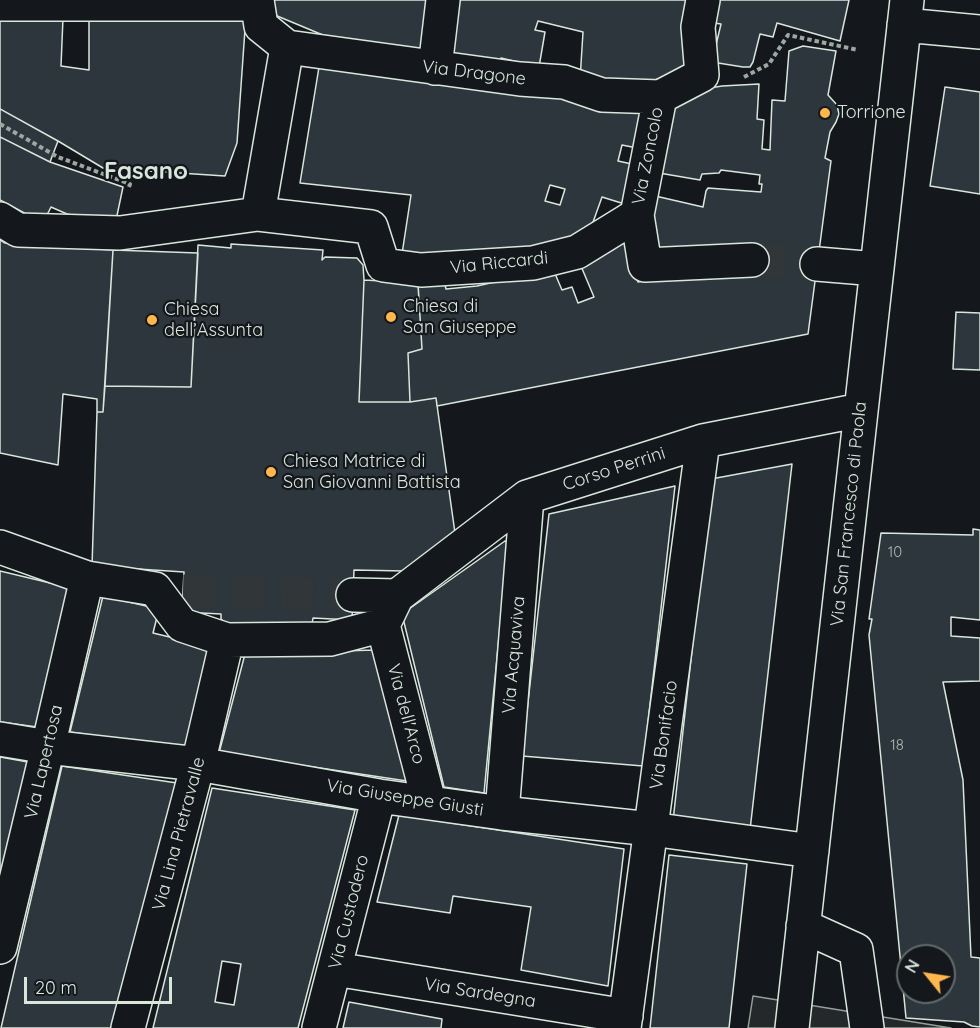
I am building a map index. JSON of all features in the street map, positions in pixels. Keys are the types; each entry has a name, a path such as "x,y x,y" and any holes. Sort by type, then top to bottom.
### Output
{"street":[{"path":"435,69 443,0"},
{"path":"660,97 702,75 698,27 703,0"},
{"path":"0,4 257,2 261,26 287,47 258,214 120,233 18,230 0,219"},
{"path":"905,12 980,32"},
{"name":"Via San Francesco di Paola","path":"792,1028 905,12"},
{"name":"Via Dragone","path":"287,47 520,80 564,82 602,95 660,97"},
{"name":"Via Zoncolo","path":"637,215 660,97"},
{"name":"Via Riccardi","path":"258,214 371,227 383,265 421,270 533,263 577,252 637,215"},
{"path":"637,215 645,265 752,260"},
{"path":"817,264 877,269"},
{"name":"Corso Perrini","path":"383,625 397,596 527,497 703,441 861,410"},
{"name":"Via Bonifacio","path":"625,1022 703,441"},
{"name":"Via Acquaviva","path":"501,813 527,497"},
{"path":"0,547 87,578 169,590 182,625 227,640 330,639 383,625"},
{"name":"Via Lapertosa","path":"0,947 87,578"},
{"path":"353,595 397,596"},
{"name":"Via dell'Arco","path":"383,625 429,802"},
{"name":"Via Lina Pietravalle","path":"128,1028 198,764 227,640"},
{"name":"Via Giuseppe Giusti","path":"0,739 48,747 198,764 379,796 501,813 651,829 812,851"},
{"name":"Via Custodero","path":"319,1028 379,796"},
{"path":"803,926 856,950 867,1028"},
{"name":"Via Sardegna","path":"334,969 625,1022"}],"path":[{"path":"702,75 744,77 769,64 788,35 858,50"},
{"path":"0,124 58,157 130,184 120,233"}],"shaded area":[{"path":"753,996 951,1028 748,1028"}],"building":[{"path":"271,0 436,0 428,57 354,48 270,13"},
{"path":"454,0 695,0 686,71 664,88 580,80 583,32 538,21 535,30 545,32 539,67 501,58 497,71 444,60"},
{"path":"711,0 849,0 840,41 777,23 773,37 760,34 753,62 750,67 743,67 712,62 721,24 707,22"},
{"path":"246,15 237,143 225,176 103,168 0,109 0,18 63,18 61,66 89,70 89,16"},
{"path":"803,46 836,51 828,95 837,105 839,114 830,132 825,158 831,161 808,334 437,406 436,398 410,402 408,353 422,349 418,285 444,281 446,289 477,286 553,269 562,290 572,287 578,303 594,297 578,259 627,237 638,282 678,272 650,253 651,195 703,207 708,188 761,192 762,184 759,184 760,175 721,170 719,173 702,174 700,180 659,173 671,97 722,86 759,84 757,119 764,120 762,149 770,150 772,100 785,101 789,51"},
{"path":"320,61 588,95 647,106 642,149 622,145 618,161 641,166 631,206 602,197 587,239 537,250 402,254 411,195 300,183","holes":["550,185 565,189 560,205 545,201"]},
{"path":"945,87 980,92 980,194 930,186"},
{"path":"0,109 58,141 50,162 0,137"},
{"path":"0,137 50,162 123,187 115,225 67,214 51,207 43,223 0,200"},
{"path":"0,240 5,243 113,250 103,412 97,412 97,399 63,394 58,465 0,453"},
{"name":"Chiesa Matrice di San Giovanni Battista","path":"231,244 323,250 322,260 325,257 357,258 363,265 364,280 359,402 410,402 436,398 455,533 405,571 354,570 352,620 313,618 312,624 228,626 221,619 221,614 182,612 184,572 92,566 97,412 103,412 105,386 191,387 198,245 231,248"},
{"name":"Chiesa dell’Assunta","path":"113,250 198,253 191,387 105,386"},
{"name":"Chiesa di San Giuseppe","path":"364,280 418,283 422,349 408,353 410,402 359,402"},
{"path":"956,312 980,313 980,370 953,369"},
{"path":"792,464 750,830 673,821 711,479"},
{"path":"675,486 643,766 522,756 549,514"},
{"path":"973,529 980,530 980,620 951,617 951,636 980,638 980,681 943,682 963,780 971,957 980,958 980,1027 964,1022 906,1018 905,1004 956,1004 956,944 899,944 869,635 872,619 869,619 881,533 973,535"},
{"path":"505,541 508,543 484,793 444,787 402,614"},
{"path":"0,571 71,588 37,727 0,722"},
{"path":"103,596 159,609 153,633 211,647 187,749 70,732"},
{"path":"374,650 407,781 219,753 245,654"},
{"path":"0,757 28,762 0,881"},
{"path":"62,766 177,783 117,1028 1,1028"},
{"path":"212,788 355,810 298,1028 153,1028","holes":["222,961 241,964 234,1005 215,1002"]},
{"path":"399,815 624,849 608,986 521,970 531,907 453,896 450,913 377,902"},
{"path":"669,855 747,864 729,1028 650,1028"},
{"path":"349,1002 442,1019 441,1028 343,1028"}],"tunnel":[{"path":"752,260 817,264"},
{"path":"183,591 353,595"}],"place":[{"name":"Torrione","path":"825,113"},
{"name":"Chiesa di San Giuseppe","path":"391,317"},
{"name":"Chiesa dell’Assunta","path":"152,320"},
{"name":"Chiesa Matrice di San Giovanni Battista","path":"271,472"}],"district":[{"name":"Fasano","path":"146,172"}]}
